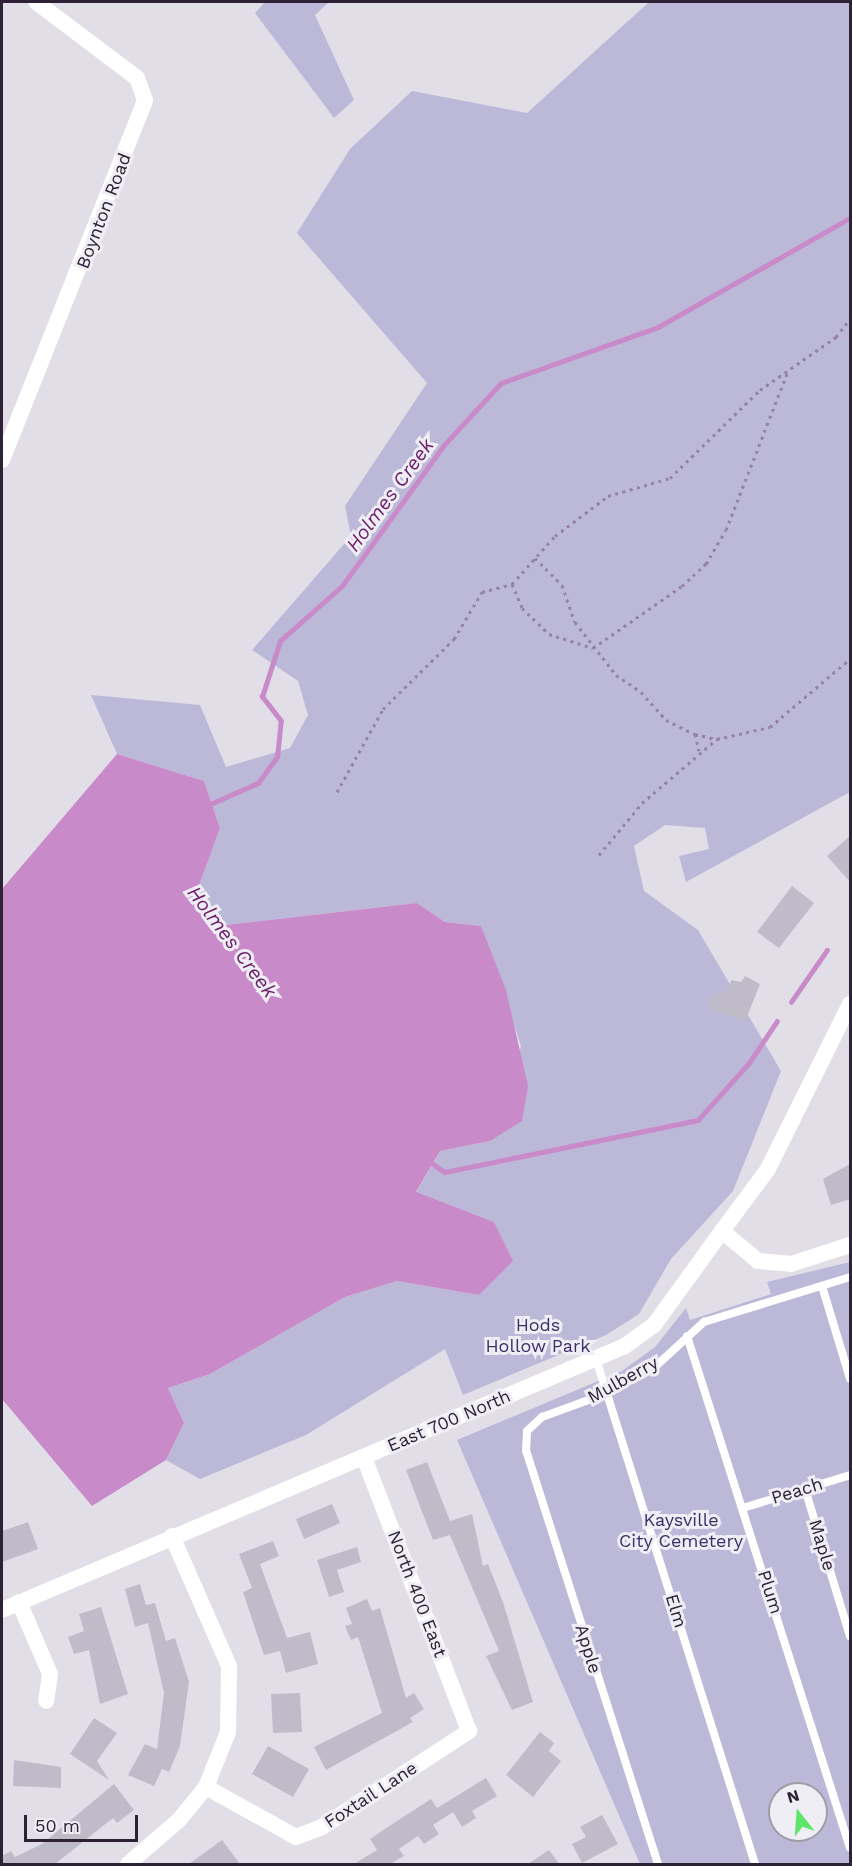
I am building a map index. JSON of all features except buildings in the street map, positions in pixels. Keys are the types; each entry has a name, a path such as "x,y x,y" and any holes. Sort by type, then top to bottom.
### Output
{"street":[{"name":"Boynton Road","path":"2,460 145,100 137,78 36,2"},
{"name":"East 700 North","path":"2,1610 172,1536 626,1346 654,1325 768,1169 850,1004"},
{"path":"722,1231 758,1261 791,1264 850,1245"},
{"name":"North 400 East","path":"364,1457 469,1731"},
{"path":"128,1864 179,1820 206,1787 228,1732 229,1666 172,1536"},
{"path":"19,1602 50,1674 46,1701"},
{"name":"Foxtail Lane","path":"206,1787 296,1837 322,1827 469,1731"}],"lane":[{"name":"Mulberry","path":"527,1431 542,1417 608,1393 657,1365 704,1322 850,1277"},
{"path":"822,1286 850,1379"},
{"name":"Plum","path":"687,1336 850,1848"},
{"name":"Elm","path":"596,1359 755,1864"},
{"name":"Apple","path":"527,1431 526,1451 658,1864"},
{"name":"Peach","path":"743,1508 850,1475"},
{"name":"Maple","path":"805,1489 850,1636"}],"path":[{"path":"337,792 383,709 454,639 482,592 512,584 535,558 608,496 670,478 760,390 836,337 850,319"},
{"path":"593,648 706,564 726,530 788,370"},
{"path":"535,558 562,585 575,622 593,648 666,720 695,734 717,739"},
{"path":"512,584 522,608 549,633 593,648"},
{"path":"599,855 642,803 699,751 717,739 770,727 850,659"},
{"path":"695,734 699,751"}],"green space":[{"path":"265,2 329,2 315,15 354,100 334,118 255,13"},
{"name":"Hods Hollow Park","path":"649,2 850,2 850,792 686,882 679,856 709,849 705,828 665,825 634,846 644,891 698,930 781,1071 733,1191 671,1259 639,1314 606,1335 463,1395 445,1349 306,1435 200,1479 166,1460 184,1423 168,1388 210,1374 345,1297 397,1281 479,1295 494,1222 416,1193 440,1151 490,1141 521,1046 481,926 445,922 417,903 209,927 193,902 220,828 204,781 117,754 91,695 200,705 226,767 290,748 308,715 298,681 252,650 351,536 345,506 427,383 297,233 350,149 412,91 527,113"},
{"name":"Kaysville City Cemetery","path":"850,1262 850,1864 640,1864 457,1440 622,1371 655,1347 686,1308 690,1320 771,1294 767,1282"}],"water":[{"path":"117,754 204,781 220,828 193,902 209,927 417,903 445,922 481,926 506,990 528,1086 522,1121 490,1141 440,1151 416,1192 494,1222 513,1261 479,1295 397,1281 345,1297 210,1374 168,1388 184,1423 166,1460 92,1506 2,1399 2,889"}],"waterway":[{"name":"Holmes Creek","path":"208,805 258,783 277,757 281,721 262,697 280,641 342,586 444,445 501,383 658,327 850,218"},
{"path":"791,1002 827,950"},
{"path":"429,1161 445,1172 698,1120 749,1063 777,1021"}]}
